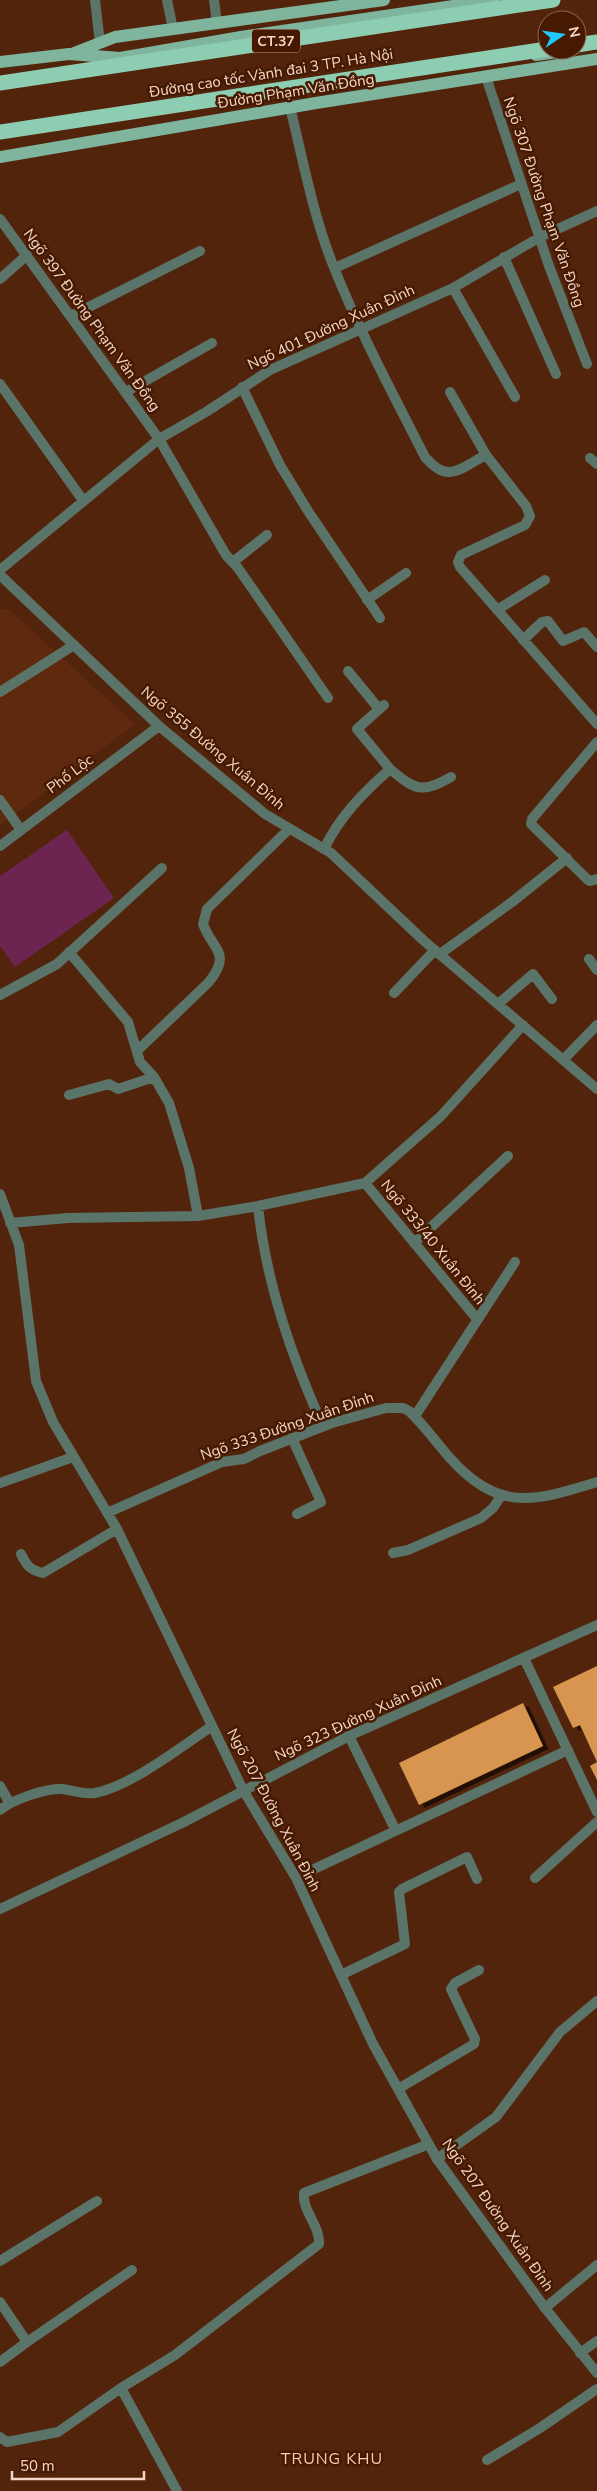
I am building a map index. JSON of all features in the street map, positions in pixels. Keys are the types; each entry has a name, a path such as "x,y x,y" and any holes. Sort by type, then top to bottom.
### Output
{"highway":[{"name":"Đường cao tốc Vành đai 3 TP. Hà Nội","path":"0,83 553,0"},
{"name":"Đường cao tốc Vành đai 3 TP. Hà Nội","path":"0,132 537,51"}],"main road":[{"path":"69,54 116,37 384,0"},
{"path":"0,62 69,54 120,58 241,37 494,0"},
{"name":"Đường Phạm Văn Đồng","path":"0,136 537,55"},
{"name":"Đường Phạm Văn Đồng","path":"0,157 290,107 597,59"}],"street":[{"path":"95,0 100,43"},
{"path":"167,0 173,29"},
{"path":"214,0 217,23"},
{"name":"Ngõ 307 Đường Phạm Văn Đồng","path":"486,77 566,315 587,364"},
{"path":"290,107 317,216 335,268 361,329 425,457 436,469 445,473 455,471 486,455"},
{"path":"335,268 521,184"},
{"name":"Ngõ 401 Đường Xuân Đỉnh","path":"0,570 159,438 206,412 242,386 270,370 453,288 540,237 597,211"},
{"name":"Ngõ 397 Đường Phạm Văn Đồng","path":"0,219 159,438 226,555 233,562 328,698"},
{"path":"71,316 200,252"},
{"path":"0,278 27,255"},
{"path":"504,257 556,374"},
{"path":"453,288 515,397"},
{"path":"126,392 212,343"},
{"path":"0,384 82,500"},
{"path":"242,386 280,465 308,511 380,618"},
{"path":"450,392 486,455 526,506 530,516 525,525 459,558 460,567 597,724"},
{"path":"233,562 267,535"},
{"path":"367,600 406,573"},
{"name":"Ngõ 355 Đường Xuân Đỉnh","path":"0,575 159,726 264,814 324,849 438,952 597,1089"},
{"path":"497,610 545,580"},
{"path":"523,640 546,620 552,624 564,641 584,632 597,646"},
{"path":"0,692 74,645"},
{"path":"348,670 382,707 357,729 390,769 406,782 417,787 434,788 452,777"},
{"name":"Phố Lộc","path":"0,846 159,726"},
{"path":"597,742 532,820 534,828 587,879 590,881 597,879"},
{"path":"324,849 334,827 345,813 390,769"},
{"path":"0,800 21,830"},
{"path":"137,1052 209,982 219,969 221,955 203,924 207,909 289,828"},
{"path":"394,993 438,952 505,908 567,858"},
{"path":"0,995 57,964 162,868"},
{"path":"69,952 128,1022 140,1062 154,1076 169,1103 189,1168 198,1216"},
{"path":"590,959 597,970"},
{"path":"498,1004 533,974 552,999"},
{"path":"10,1223 68,1218 198,1216 258,1206 365,1183 441,1116 523,1025"},
{"path":"563,1060 597,1025"},
{"path":"69,1095 109,1084 118,1089 154,1076"},
{"path":"414,1243 508,1156"},
{"name":"Ngõ 333/40 Xuân Đỉnh","path":"365,1183 477,1319"},
{"name":"Ngõ 207 Đường Xuân Đỉnh","path":"0,1194 19,1245 36,1381 53,1422 117,1529 243,1790 296,1878 374,2044 437,2159 545,2308 597,2373"},
{"path":"258,1206 262,1247 282,1324 299,1372 323,1426"},
{"path":"415,1416 515,1262"},
{"name":"Ngõ 333 Đường Xuân Đỉnh","path":"107,1513 213,1466 230,1460 244,1459 323,1426 386,1408 403,1408 415,1416 471,1480 486,1490 501,1496 520,1499 540,1498 597,1482"},
{"path":"292,1438 320,1502 297,1514"},
{"path":"0,1483 73,1456"},
{"path":"393,1554 408,1550 481,1518 493,1508 501,1496"},
{"path":"21,1554 32,1571 43,1573 117,1529"},
{"name":"Ngõ 323 Đường Xuân Đỉnh","path":"0,1908 184,1822 349,1736 597,1625"},
{"path":"524,1658 597,1812"},
{"path":"0,1810 9,1802 52,1789 96,1793 115,1786 163,1759 212,1726"},
{"path":"349,1736 395,1830"},
{"path":"312,1870 568,1750"},
{"path":"0,1786 9,1802"},
{"path":"534,1878 597,1822"},
{"path":"341,1976 405,1944 399,1892 402,1889 467,1857 477,1879"},
{"path":"398,2089 474,2044 475,2039 451,1990 455,1983 479,1970"},
{"path":"437,2159 496,2117 560,2032 597,2001"},
{"path":"0,2437 7,2442 58,2432 121,2388 175,2355 319,2244 314,2226 303,2202 304,2193 429,2144"},
{"path":"0,2261 97,2201"},
{"path":"545,2308 597,2265"},
{"path":"0,2362 132,2270"},
{"path":"0,2302 27,2342"},
{"path":"580,2353 597,2341"},
{"path":"121,2388 177,2491"},
{"path":"488,2460 540,2428 597,2388"}],"shaded area":[{"path":"0,609 8,609 135,724 0,826"},
{"path":"67,830 114,898 15,967 0,946 0,876"}],"building":[{"path":"597,1666 597,1762 580,1725 573,1728 553,1687"},
{"path":"523,1703 543,1746 419,1805 399,1763"},
{"path":"597,1762 597,1780 590,1766"}],"district":[{"name":"TRUNG KHU","path":"332,2458"}]}
